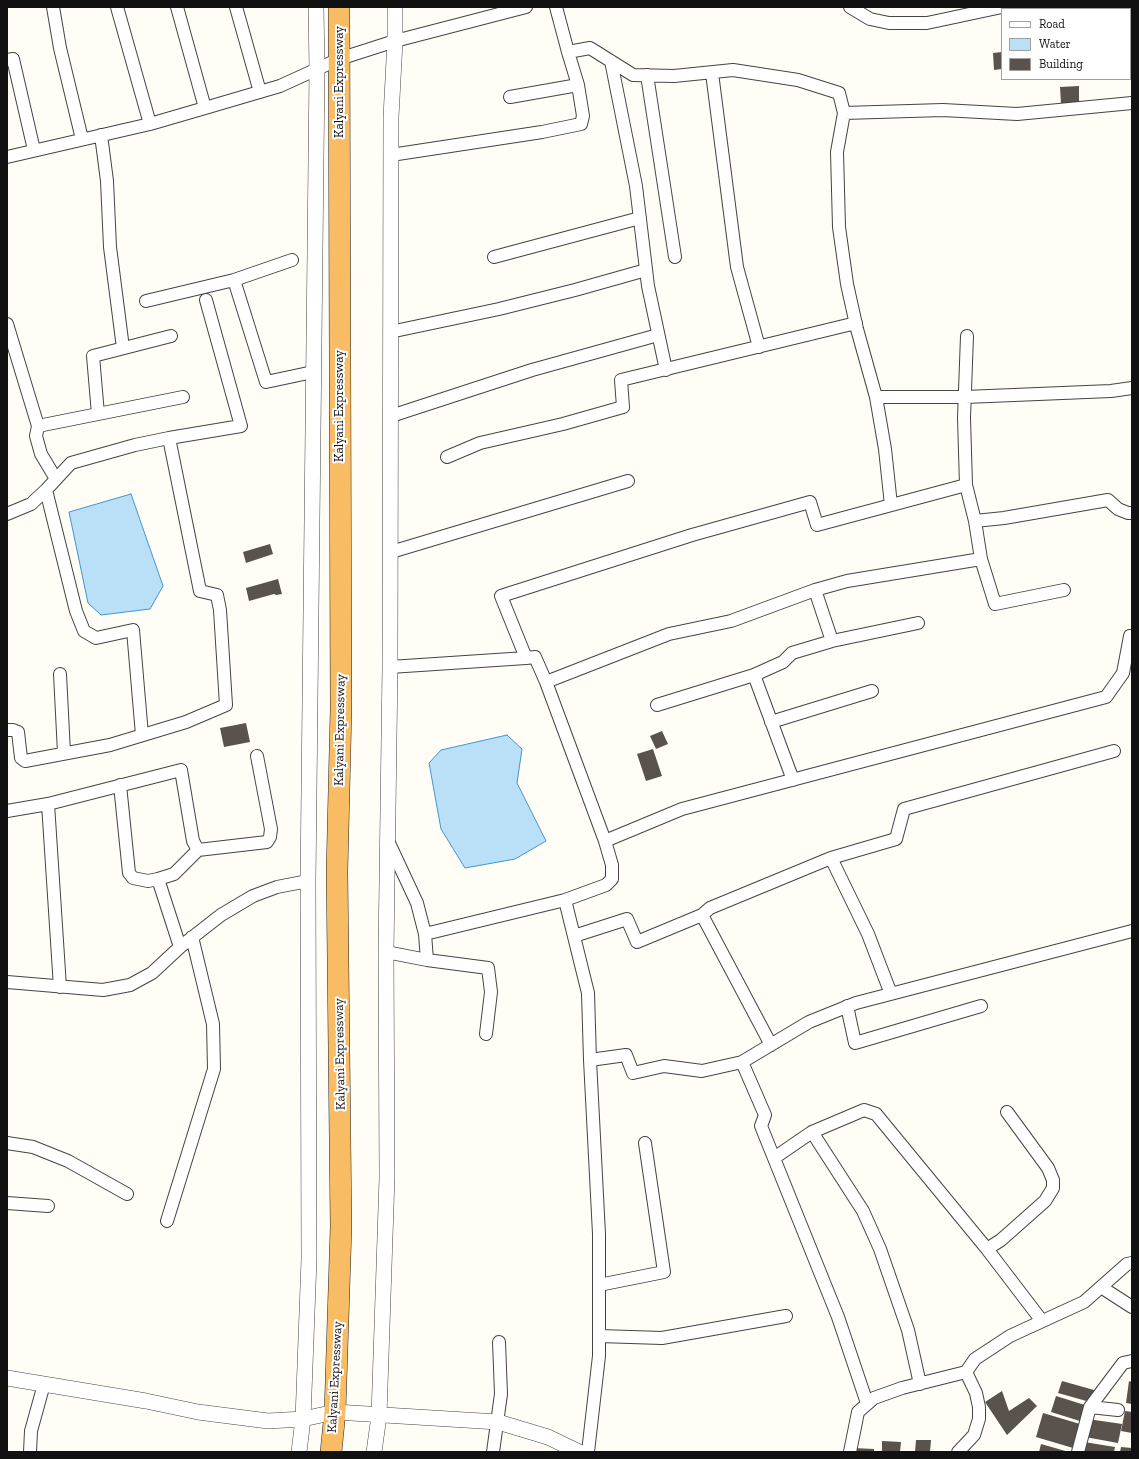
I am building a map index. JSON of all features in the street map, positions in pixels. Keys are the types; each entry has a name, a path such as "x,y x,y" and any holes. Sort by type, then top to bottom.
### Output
{"highway":[{"name":"Kalyani Expressway","path":"331,1452 335,1412 341,1227 337,871 341,709 339,7"}],"street":[{"path":"53,7 60,48 82,139"},
{"path":"117,7 150,124"},
{"path":"177,7 205,108"},
{"path":"236,7 260,92"},
{"path":"299,1452 303,1419 309,1259 308,881 316,7"},
{"path":"374,1452 379,1416 387,1177 386,952 389,843 391,552 391,117 395,41 395,7"},
{"path":"7,157 150,124 280,86 339,60 395,41 526,7"},
{"path":"391,155 542,132 580,124 584,116 578,85 556,7"},
{"path":"850,7 870,19 889,23 928,23 1002,7"},
{"path":"568,52 590,48 633,75 674,76 733,70 798,80 839,92 844,112 837,152 839,227 847,284 876,397 885,449 891,505"},
{"path":"7,60 13,59 34,150"},
{"path":"611,61 636,186 648,286 666,370"},
{"path":"712,73 737,267 759,347"},
{"path":"647,75 675,257"},
{"path":"510,97 578,85"},
{"path":"844,112 943,110 1018,114 1132,103"},
{"path":"101,135 107,181 110,247 123,348"},
{"path":"494,258 640,218"},
{"path":"146,301 234,280 292,260"},
{"path":"390,332 499,309 646,270"},
{"path":"234,280 266,382 313,372"},
{"path":"7,514 31,504 71,463 135,445 241,426 206,300"},
{"path":"447,457 480,443 563,424 623,407 621,380 856,323"},
{"path":"7,324 38,426 36,436 41,454 56,479"},
{"path":"391,416 532,370 658,334"},
{"path":"98,414 93,356 172,336"},
{"path":"967,336 964,418 966,485 975,521 981,559 995,604 1064,590"},
{"path":"876,397 965,397 1111,392 1132,388"},
{"path":"38,426 183,397"},
{"path":"7,730 18,732 21,758 25,761 110,745 186,722 226,705 220,610 217,595 200,591 169,438"},
{"path":"391,552 628,481"},
{"path":"526,658 501,596 692,535 810,502 817,525 966,485"},
{"path":"46,490 76,611 84,631 96,638 133,630 142,735"},
{"path":"975,521 1004,518 1108,500 1118,509 1128,514 1132,513"},
{"path":"546,682 668,634 731,620 815,590 847,581 981,559"},
{"path":"815,590 832,641"},
{"path":"656,705 754,675 783,662 792,653 832,641 918,623"},
{"path":"605,841 682,809 1106,697 1123,673 1130,636 1132,636"},
{"path":"390,667 535,657 546,682 605,841 612,865 612,879 606,885 565,900 425,934"},
{"path":"60,674 64,753"},
{"path":"754,675 793,780"},
{"path":"771,722 872,691"},
{"path":"574,936 627,919 637,942 702,915 710,908 831,858 896,839 904,809 1114,751"},
{"path":"120,785 129,873 133,878 158,880 174,874 198,850 267,842 270,837 271,829 257,756"},
{"path":"7,811 48,804 181,770 193,841 198,850"},
{"path":"48,804 60,987"},
{"path":"389,843 417,903 425,934 427,960"},
{"path":"831,858 868,934 890,994"},
{"path":"158,880 180,947"},
{"path":"7,982 103,990 130,985 152,973 180,947 221,915 253,896 277,887 308,881"},
{"path":"565,900 588,993 590,1060 600,1234 599,1356 588,1452"},
{"path":"702,915 771,1045"},
{"path":"590,1060 626,1055 633,1073 664,1066 702,1071 742,1062 809,1022 856,1002 1132,931"},
{"path":"167,1222 214,1069 213,1024 192,937"},
{"path":"386,952 427,960 488,968 491,992 486,1034"},
{"path":"847,1006 855,1043 981,1006"},
{"path":"742,1062 765,1115 761,1126 838,1317 867,1404"},
{"path":"774,1158 812,1132 864,1110 876,1114 987,1249 1042,1321"},
{"path":"987,1249 1001,1240 1046,1201 1053,1188 1053,1180 1048,1168 1007,1112"},
{"path":"812,1132 863,1211 880,1249 908,1330 920,1384"},
{"path":"7,1143 33,1147 68,1161 127,1194"},
{"path":"599,1285 664,1272 645,1143"},
{"path":"7,1203 48,1206"},
{"path":"850,1452 858,1412 874,1398 902,1388 966,1372 975,1359 1010,1336 1084,1302 1127,1264 1132,1263"},
{"path":"1101,1287 1132,1307"},
{"path":"599,1336 662,1338 786,1316"},
{"path":"494,1452 501,1394 499,1342"},
{"path":"1078,1452 1090,1407 1122,1363 1132,1361"},
{"path":"958,1452 974,1434 979,1419 978,1400 966,1372"},
{"path":"7,1378 206,1413 268,1421 303,1419 335,1412 379,1416 498,1422 548,1437 579,1452"},
{"path":"30,1452 31,1431 44,1384"},
{"path":"1090,1407 1118,1410"}],"water":[{"path":"131,494 163,586 150,609 101,615 88,603 69,512"},
{"path":"507,735 522,749 517,783 546,841 515,859 465,868 441,829 429,763 441,750"}],"building":[{"path":"1132,7 1132,18 1131,8 1122,8"},
{"path":"1001,52 1001,69 994,70 993,53"},
{"path":"1079,86 1079,103 1061,104 1060,87"},
{"path":"270,544 273,554 246,563 243,552"},
{"path":"278,579 282,594 274,594 249,601 246,588"},
{"path":"246,723 250,742 224,747 220,728"},
{"path":"662,731 668,744 656,749 650,736"},
{"path":"653,749 662,776 646,781 637,754"},
{"path":"1062,1381 1094,1390 1090,1402 1058,1393"},
{"path":"1129,1381 1132,1382 1132,1404 1126,1403"},
{"path":"1002,1391 1009,1411 1029,1398 1037,1406 1007,1435 985,1402"},
{"path":"1056,1396 1088,1406 1083,1422 1051,1412"},
{"path":"1125,1411 1132,1412 1132,1433 1121,1431"},
{"path":"1043,1413 1080,1424 1073,1448 1036,1437"},
{"path":"1088,1419 1122,1424 1118,1443 1085,1437"},
{"path":"916,1440 931,1440 930,1452 915,1452"},
{"path":"882,1441 901,1442 900,1452 882,1452"},
{"path":"1084,1442 1115,1447 1114,1452 1082,1452"},
{"path":"1041,1444 1069,1452 1039,1452"},
{"path":"1121,1447 1132,1448 1132,1452 1120,1452"},
{"path":"853,1448 874,1449 874,1452 853,1452"}]}
